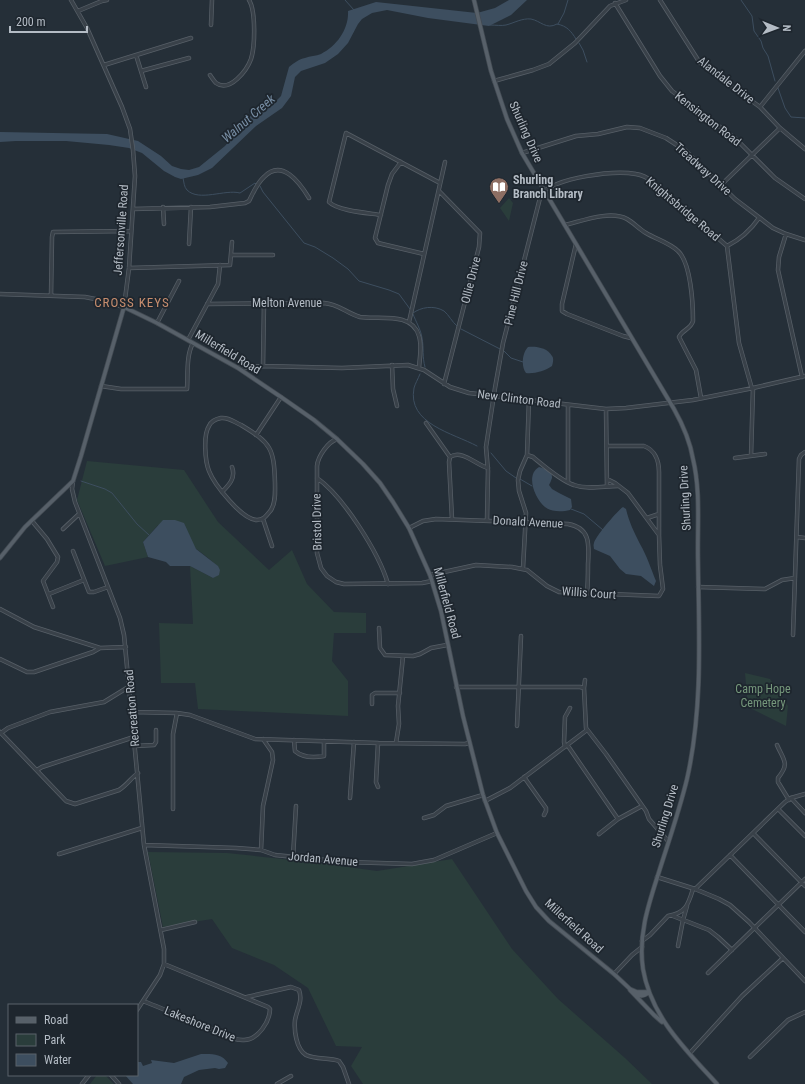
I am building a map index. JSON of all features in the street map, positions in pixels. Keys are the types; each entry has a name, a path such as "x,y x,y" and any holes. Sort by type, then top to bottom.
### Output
{"main road":[{"name":"Shurling Drive","path":"474,1 494,81 522,153 670,402 687,436 694,460 696,475 698,587 697,705 694,737 686,779 645,917 642,941 643,970 649,992"},
{"name":"Millerfield Road","path":"124,307 157,323 238,368 281,397 314,420 337,439 380,483 409,528 430,575 441,611 456,687 483,795 497,833 526,891 539,910 549,921 614,974 630,989 634,991 649,992"},
{"name":"Jeffersonville Road","path":"0,558 14,538 72,481 77,470 124,307"},
{"path":"630,989 654,1015 665,1024"},
{"path":"649,992 656,1009 665,1024 717,1084"}],"street":[{"name":"Jeffersonville Road","path":"70,0 78,11 104,65 124,111 130,129 134,166 133,209 129,268 124,307"},
{"path":"78,11 107,0"},
{"path":"211,25 212,0"},
{"path":"494,81 539,68 557,59 582,37 610,6 626,0"},
{"name":"Alandale Drive","path":"660,0 700,63 760,107 780,128 805,150"},
{"path":"210,75 216,83 222,85 227,84 238,79 248,65 252,51 254,15 252,1"},
{"name":"Kensington Road","path":"616,3 660,76 672,91 736,139 782,184 805,199"},
{"path":"104,65 191,38"},
{"path":"760,107 805,51"},
{"path":"136,55 146,87"},
{"path":"141,71 189,58"},
{"name":"Treadway Drive","path":"522,153 576,136 598,134 627,127 635,127 655,133 686,151 721,184 735,200 773,228 805,240"},
{"path":"721,184 780,128"},
{"path":"381,216 345,208 329,202 346,133 440,183"},
{"path":"401,162 390,179 376,236 378,243 424,254"},
{"path":"419,367 420,336 415,328 408,322 445,162"},
{"path":"133,209 241,204 249,200 260,182 272,171 287,172 304,189 309,198"},
{"name":"Knightsbridge Road","path":"544,191 564,181 585,176 622,173 643,176 654,182 727,246 738,337 752,389 752,456"},
{"name":"Ollie Drive","path":"439,191 480,233 479,247 444,384"},
{"name":"Pine Hill Drive","path":"486,520 488,468 486,440 504,343 539,201 541,194 544,191"},
{"path":"189,244 191,207"},
{"path":"163,208 164,224"},
{"path":"564,225 606,216 618,216 629,220 645,233 677,250 683,256 688,271 693,321 690,327 680,334 679,337 696,370 701,398"},
{"path":"727,246 748,233 759,218"},
{"path":"51,296 53,232 131,231"},
{"path":"786,234 778,270 804,376"},
{"path":"129,268 230,265 232,242"},
{"path":"576,244 562,304 562,311 631,338"},
{"path":"232,255 273,255"},
{"path":"188,340 219,281 220,265"},
{"path":"157,323 179,281"},
{"path":"0,294 95,298 124,307"},
{"path":"263,366 264,303"},
{"name":"Melton Avenue","path":"207,304 329,303 336,305 355,316 395,318 408,322"},
{"path":"102,386 121,389 185,390 187,389 188,363 190,350 193,343"},
{"path":"392,365 393,389 397,406"},
{"name":"New Clinton Road","path":"238,368 263,366 342,368 408,365 419,367 444,384 462,391 606,409 651,406 701,398 752,389 804,376"},
{"path":"256,435 281,397"},
{"path":"430,575 476,566 523,568 526,522 525,509 519,491 518,480 527,455 529,400"},
{"path":"568,405 568,482"},
{"path":"606,409 607,486"},
{"path":"226,418 256,435 270,447 275,463 274,506 263,519 258,520 249,518 242,513 222,492 209,472 206,463 205,448 209,426 216,419 226,418"},
{"path":"426,423 450,457 452,519"},
{"name":"Bristol Drive","path":"337,439 330,443 318,461 317,553 320,565 324,572 331,579 344,584 388,584 432,581"},
{"path":"607,446 644,446 649,448 657,458 659,468 659,535"},
{"path":"793,635 799,459 805,452"},
{"path":"735,458 765,454"},
{"path":"450,457 453,455 462,455 488,468"},
{"path":"527,455 533,457 568,482 581,487 618,486"},
{"path":"222,492 234,477 232,467"},
{"path":"317,478 353,517 377,558 388,584"},
{"path":"607,480 628,493 659,535"},
{"name":"Recreation Road","path":"72,481 73,496 120,618 126,647 144,845 164,943 164,964"},
{"path":"63,529 79,514"},
{"path":"647,518 659,514"},
{"path":"263,519 272,546"},
{"name":"Donald Avenue","path":"409,528 427,520 452,519 568,524 576,526 583,531 587,537 589,545 587,593"},
{"path":"32,521 47,539 58,557 58,562 43,581 53,607"},
{"name":"Willis Court","path":"523,568 531,572 550,588 556,591 660,595 663,589 660,565 659,535"},
{"path":"797,537 805,538"},
{"path":"72,550 90,593 108,587"},
{"path":"698,587 765,589 782,580 795,578"},
{"path":"49,594 84,580"},
{"path":"0,609 34,627 100,648 126,647"},
{"path":"379,628 379,645 382,653 387,656 417,655 432,648 448,645"},
{"path":"517,726 521,636"},
{"path":"0,659 27,672 34,672 93,652 100,648"},
{"path":"396,744 399,724 398,706 403,656"},
{"path":"585,680 585,726 587,730 606,754 642,806 649,819 668,841"},
{"path":"130,686 104,702 50,712 0,732 66,800 75,804 120,790 133,776 138,773"},
{"path":"456,687 584,688"},
{"path":"372,704 372,694 400,693"},
{"path":"570,708 565,717 564,742 618,819"},
{"path":"132,712 177,713 200,718 248,737 263,739 396,744 469,743"},
{"path":"173,810 173,734 177,713"},
{"path":"135,746 154,745 156,742 156,730"},
{"path":"485,801 500,794 524,778 587,730"},
{"path":"37,770 50,764 134,737"},
{"path":"261,850 263,806 273,760 272,752 263,739"},
{"path":"294,740 295,751 300,756 310,757 324,756 324,741"},
{"path":"350,798 354,742"},
{"path":"378,743 376,782 378,787"},
{"path":"777,745 785,764 785,769 778,778 778,782 790,799 805,813"},
{"path":"524,778 546,808 544,815"},
{"path":"678,946 683,920 694,889 778,809 790,799 805,794"},
{"path":"424,818 434,815 446,806 483,795"},
{"path":"293,857 296,806"},
{"path":"599,834 618,819 642,806"},
{"path":"778,809 805,836"},
{"path":"59,854 142,828"},
{"name":"Jordan Avenue","path":"144,845 261,850 275,855 350,862 417,863 434,860 497,833"},
{"path":"753,833 805,886"},
{"path":"730,855 805,932"},
{"path":"657,877 680,883 720,899 730,905 755,928 805,981"},
{"path":"708,974 805,879"},
{"path":"642,941 650,935 668,916 673,916 687,906"},
{"path":"673,916 709,930 732,950"},
{"path":"161,930 195,922"},
{"path":"614,974 642,947"},
{"path":"690,1053 742,996 783,958"},
{"path":"138,1008 158,979 164,964 247,997 291,986 299,990 301,996 295,1020 295,1028 300,1048 303,1053 308,1056 339,1061 343,1067 349,1084"},
{"name":"Lakeshore Drive","path":"143,1001 226,1035 242,1040 248,1040 258,1033 269,1020 270,1009 247,997"},
{"path":"750,1057 788,1020 805,1012"},
{"path":"82,1084 88,1076"},
{"path":"112,1076 119,1084"},
{"path":"277,1084 291,1076"}],"green space":[{"path":"509,198 513,203 509,221 500,208"},
{"path":"87,461 184,470 218,522 269,570 292,550 307,584 334,612 366,613 366,633 334,633 332,661 348,681 348,716 198,709 195,683 161,683 159,623 193,624 190,566 213,578 220,570 200,552 158,525 143,542 148,557 105,566 77,500"},
{"name":"Camp Hope Cemetery","path":"745,673 770,679 788,706 786,726 748,707"},
{"path":"148,852 227,853 377,871 452,859 512,949 558,999 652,1084 363,1084 351,1066 362,1047 336,1046 308,988 274,965 232,948 212,919 163,927"},
{"path":"96,1076 106,1076 114,1084 90,1084"}],"water":[{"path":"509,0 527,0 511,15 489,26 428,18 387,10 372,13 362,19 348,43 338,54 325,63 301,71 295,77 291,96 282,108 256,126 212,168 198,175 181,179 175,177 164,171 142,153 129,148 66,141 0,142 0,132 107,134 138,141 161,156 172,166 189,170 199,167 225,146 254,112 271,106 281,96 289,67 301,59 327,51 337,42 344,30 348,18 348,11 376,2 477,13 495,8"},
{"path":"528,347 538,347 548,351 553,358 552,366 539,372 526,373 523,367 523,360 524,353"},
{"path":"539,467 550,472 552,478 549,485 552,489 571,499 572,507 570,510 553,511 547,509 541,503 535,493 532,481 535,471"},
{"path":"623,507 626,509 632,527 649,562 656,581 654,586 641,576 626,574 610,556 594,549 594,543 598,535"},
{"path":"163,520 175,520 184,523 196,549 218,566 220,570 219,575 213,578 190,566 170,566 166,562 148,557 143,542"},
{"path":"201,1054 213,1054 222,1057 228,1063 225,1068 199,1070 184,1077 181,1084 133,1084 126,1076 138,1076 138,1062 141,1062 143,1066 152,1063 151,1060 174,1063"}],"waterway":[{"path":"345,0 354,10"},
{"path":"558,24 564,13 568,0"},
{"path":"741,0 752,16 754,31 761,41 768,56 775,81"},
{"path":"490,25 504,25 531,19 547,26 557,24 563,26 570,31 576,39"},
{"path":"579,43 587,62"},
{"path":"778,88 785,108 791,117 805,118"},
{"path":"183,178 187,190 198,195 234,192 240,193 255,183 256,184"},
{"path":"260,186 263,192 304,243 315,247 333,258 348,269 359,281 399,294 410,309"},
{"path":"413,313 420,309 432,307 440,309 444,311 457,326"},
{"path":"413,314 420,329 425,367"},
{"path":"461,329 500,349"},
{"path":"504,351 511,358 523,362"},
{"path":"420,374 414,388 414,400 418,410 425,419 434,426 477,446"},
{"path":"491,453 506,471 516,478"},
{"path":"520,479 532,486"},
{"path":"81,481 105,489 112,493 137,524 149,535"},
{"path":"571,509 584,514 603,530"}],"place":[{"name":"Shurling Branch Library","path":"499,204"}],"district":[{"name":"CROSS KEYS","path":"132,302"}],"water label":[{"name":"Walnut Creek","path":"248,118"}]}
